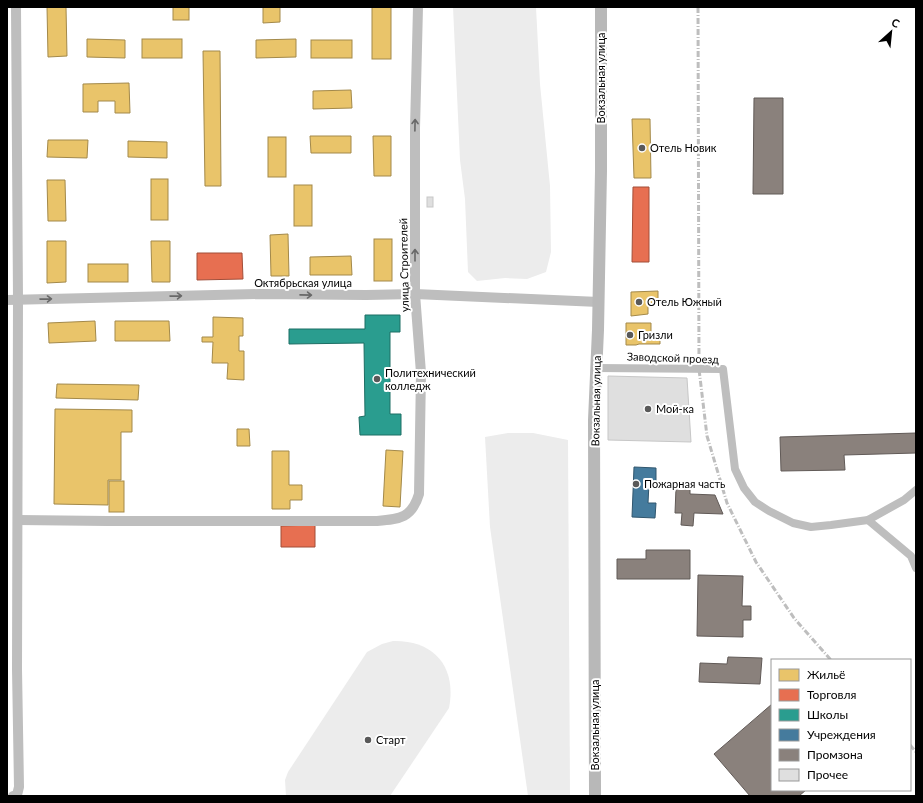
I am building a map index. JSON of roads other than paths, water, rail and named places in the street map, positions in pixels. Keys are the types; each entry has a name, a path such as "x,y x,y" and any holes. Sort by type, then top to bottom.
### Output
{"main road":[{"name":"Вокзальная улица","path":"595,796 594,420 599,302 601,7"}],"street":[{"path":"13,796 17,795 19,787 17,706 18,299 16,7"},
{"name":"улица Строителей","path":"18,520 107,522 358,521 392,519 404,516 413,508 419,494 421,373 416,294 415,128 418,7"},
{"name":"Октябрьская улица","path":"7,300 260,294 416,294 599,302"},
{"name":"Заводской проезд","path":"596,368 723,369 735,469 744,488 755,502 793,523 811,527 868,520 904,500 916,490"},
{"path":"868,520 911,556 916,568"}],"railway":[{"path":"698,7 699,369 707,436 727,503 756,562 794,618 830,659"},
{"path":"911,746 916,752"}],"place":[{"name":"Отель Новик","path":"642,148"},
{"name":"Отель Южный","path":"639,302"},
{"name":"Гризли","path":"630,335"},
{"name":"Политехнический колледж","path":"377,379"},
{"name":"Мой-ка","path":"648,409"},
{"name":"Пожарная часть","path":"636,484"},
{"name":"Старт","path":"368,740"}]}
